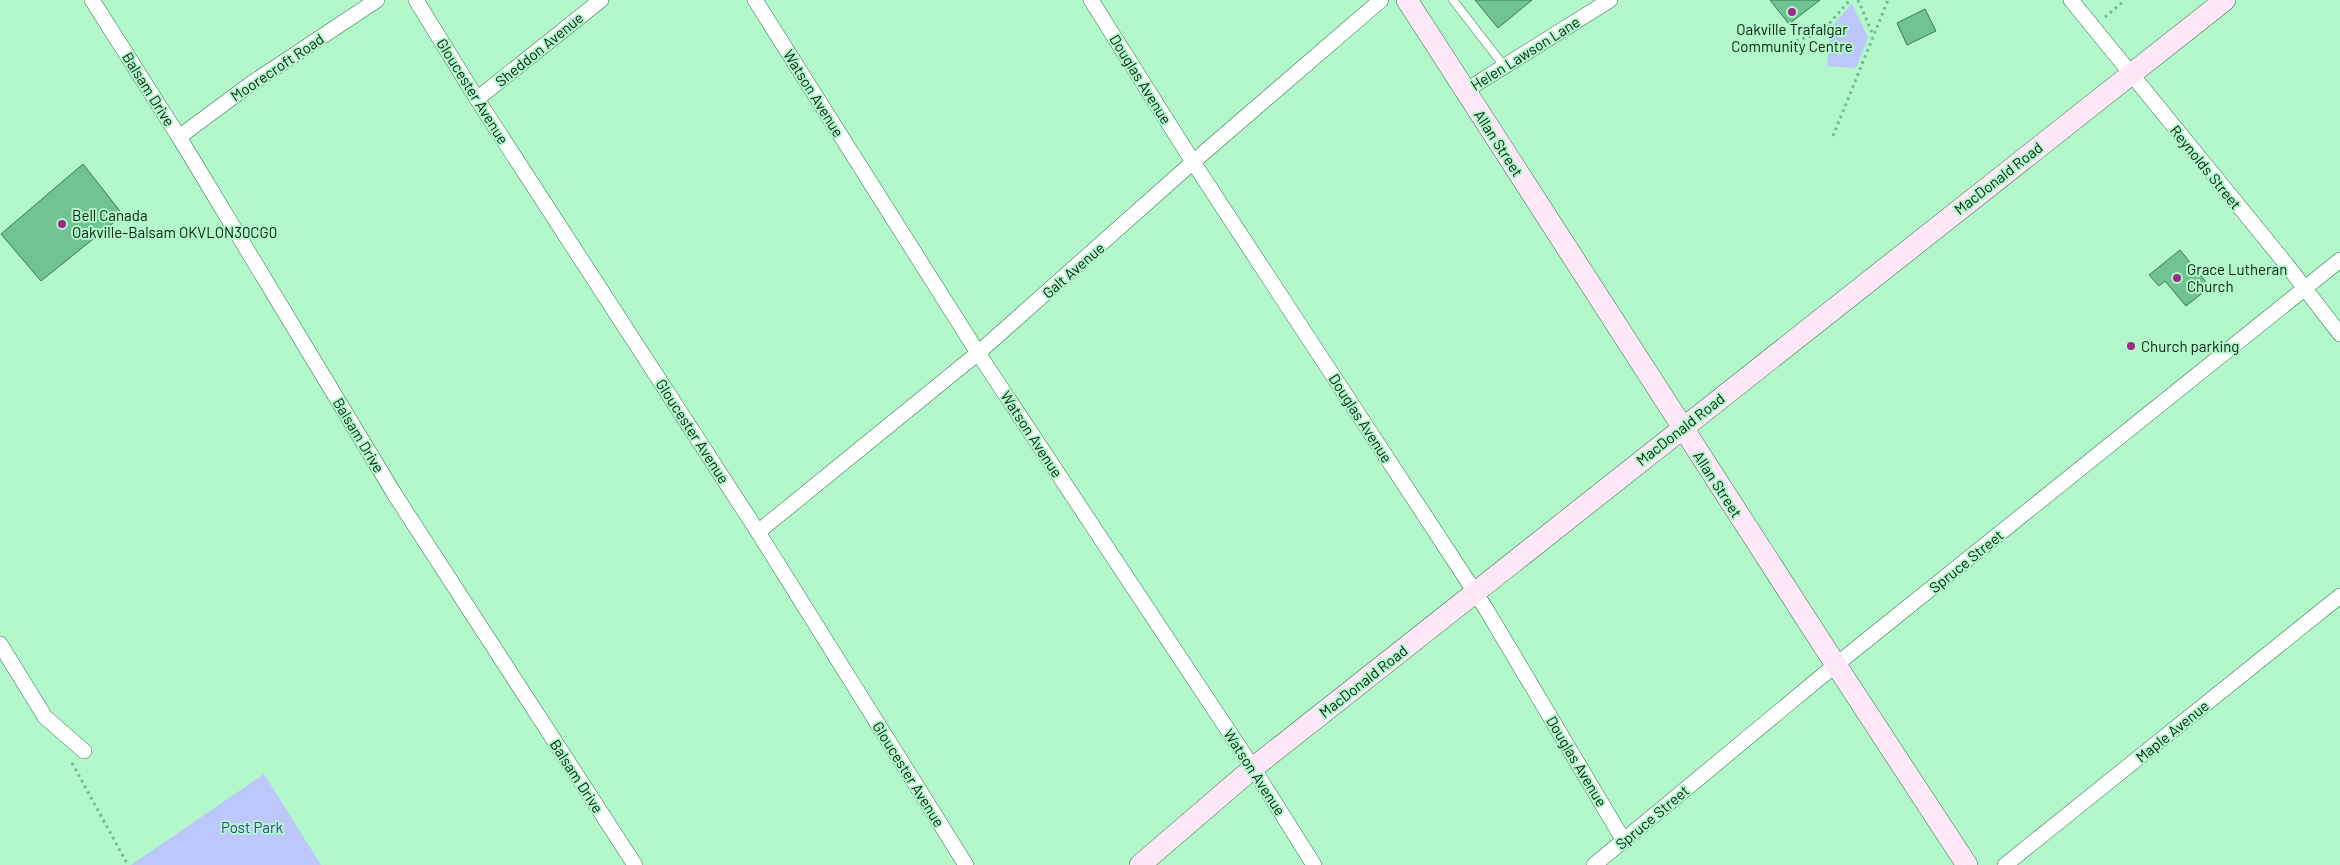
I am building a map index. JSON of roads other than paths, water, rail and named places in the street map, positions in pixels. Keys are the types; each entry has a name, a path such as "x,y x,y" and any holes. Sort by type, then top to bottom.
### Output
{"street":[{"name":"Balsam Drive","path":"92,0 179,137 395,495 635,865"},
{"name":"Moorecroft Road","path":"179,137 252,83 377,0"},
{"name":"Gloucester Avenue","path":"416,0 477,99 758,532 966,865"},
{"name":"Sheddon Avenue","path":"477,99 601,0"},
{"name":"Watson Avenue","path":"755,0 978,353 1314,865"},
{"name":"Douglas Avenue","path":"1091,0 1192,162 1475,593 1624,841"},
{"name":"Galt Avenue","path":"758,532 978,353 1192,162 1381,0"},
{"name":"Allan Street","path":"1407,0 1682,428 1967,865"},
{"name":"Helen Lawson Lane","path":"1465,91 1610,0"},
{"name":"Reynolds Street","path":"2071,0 2306,289 2340,334"},
{"name":"MacDonald Road","path":"1140,865 1252,768 2225,0"},
{"name":"Spruce Street","path":"1594,865 1836,665 2340,260"},
{"name":"Maple Avenue","path":"2005,865 2340,596"},
{"path":"0,644 46,717 84,751"}],"lane":[{"path":"1453,0 1504,66"}],"place":[{"name":"Oakville Trafalgar Community Centre","path":"1792,12"},
{"name":"Bell Canada Oakville-Balsam OKVLON30CG0","path":"62,224"},
{"name":"Grace Lutheran Church","path":"2177,278"},
{"name":"Church parking","path":"2131,346"}],"park label":[{"name":"Post Park","path":"252,827"}]}
